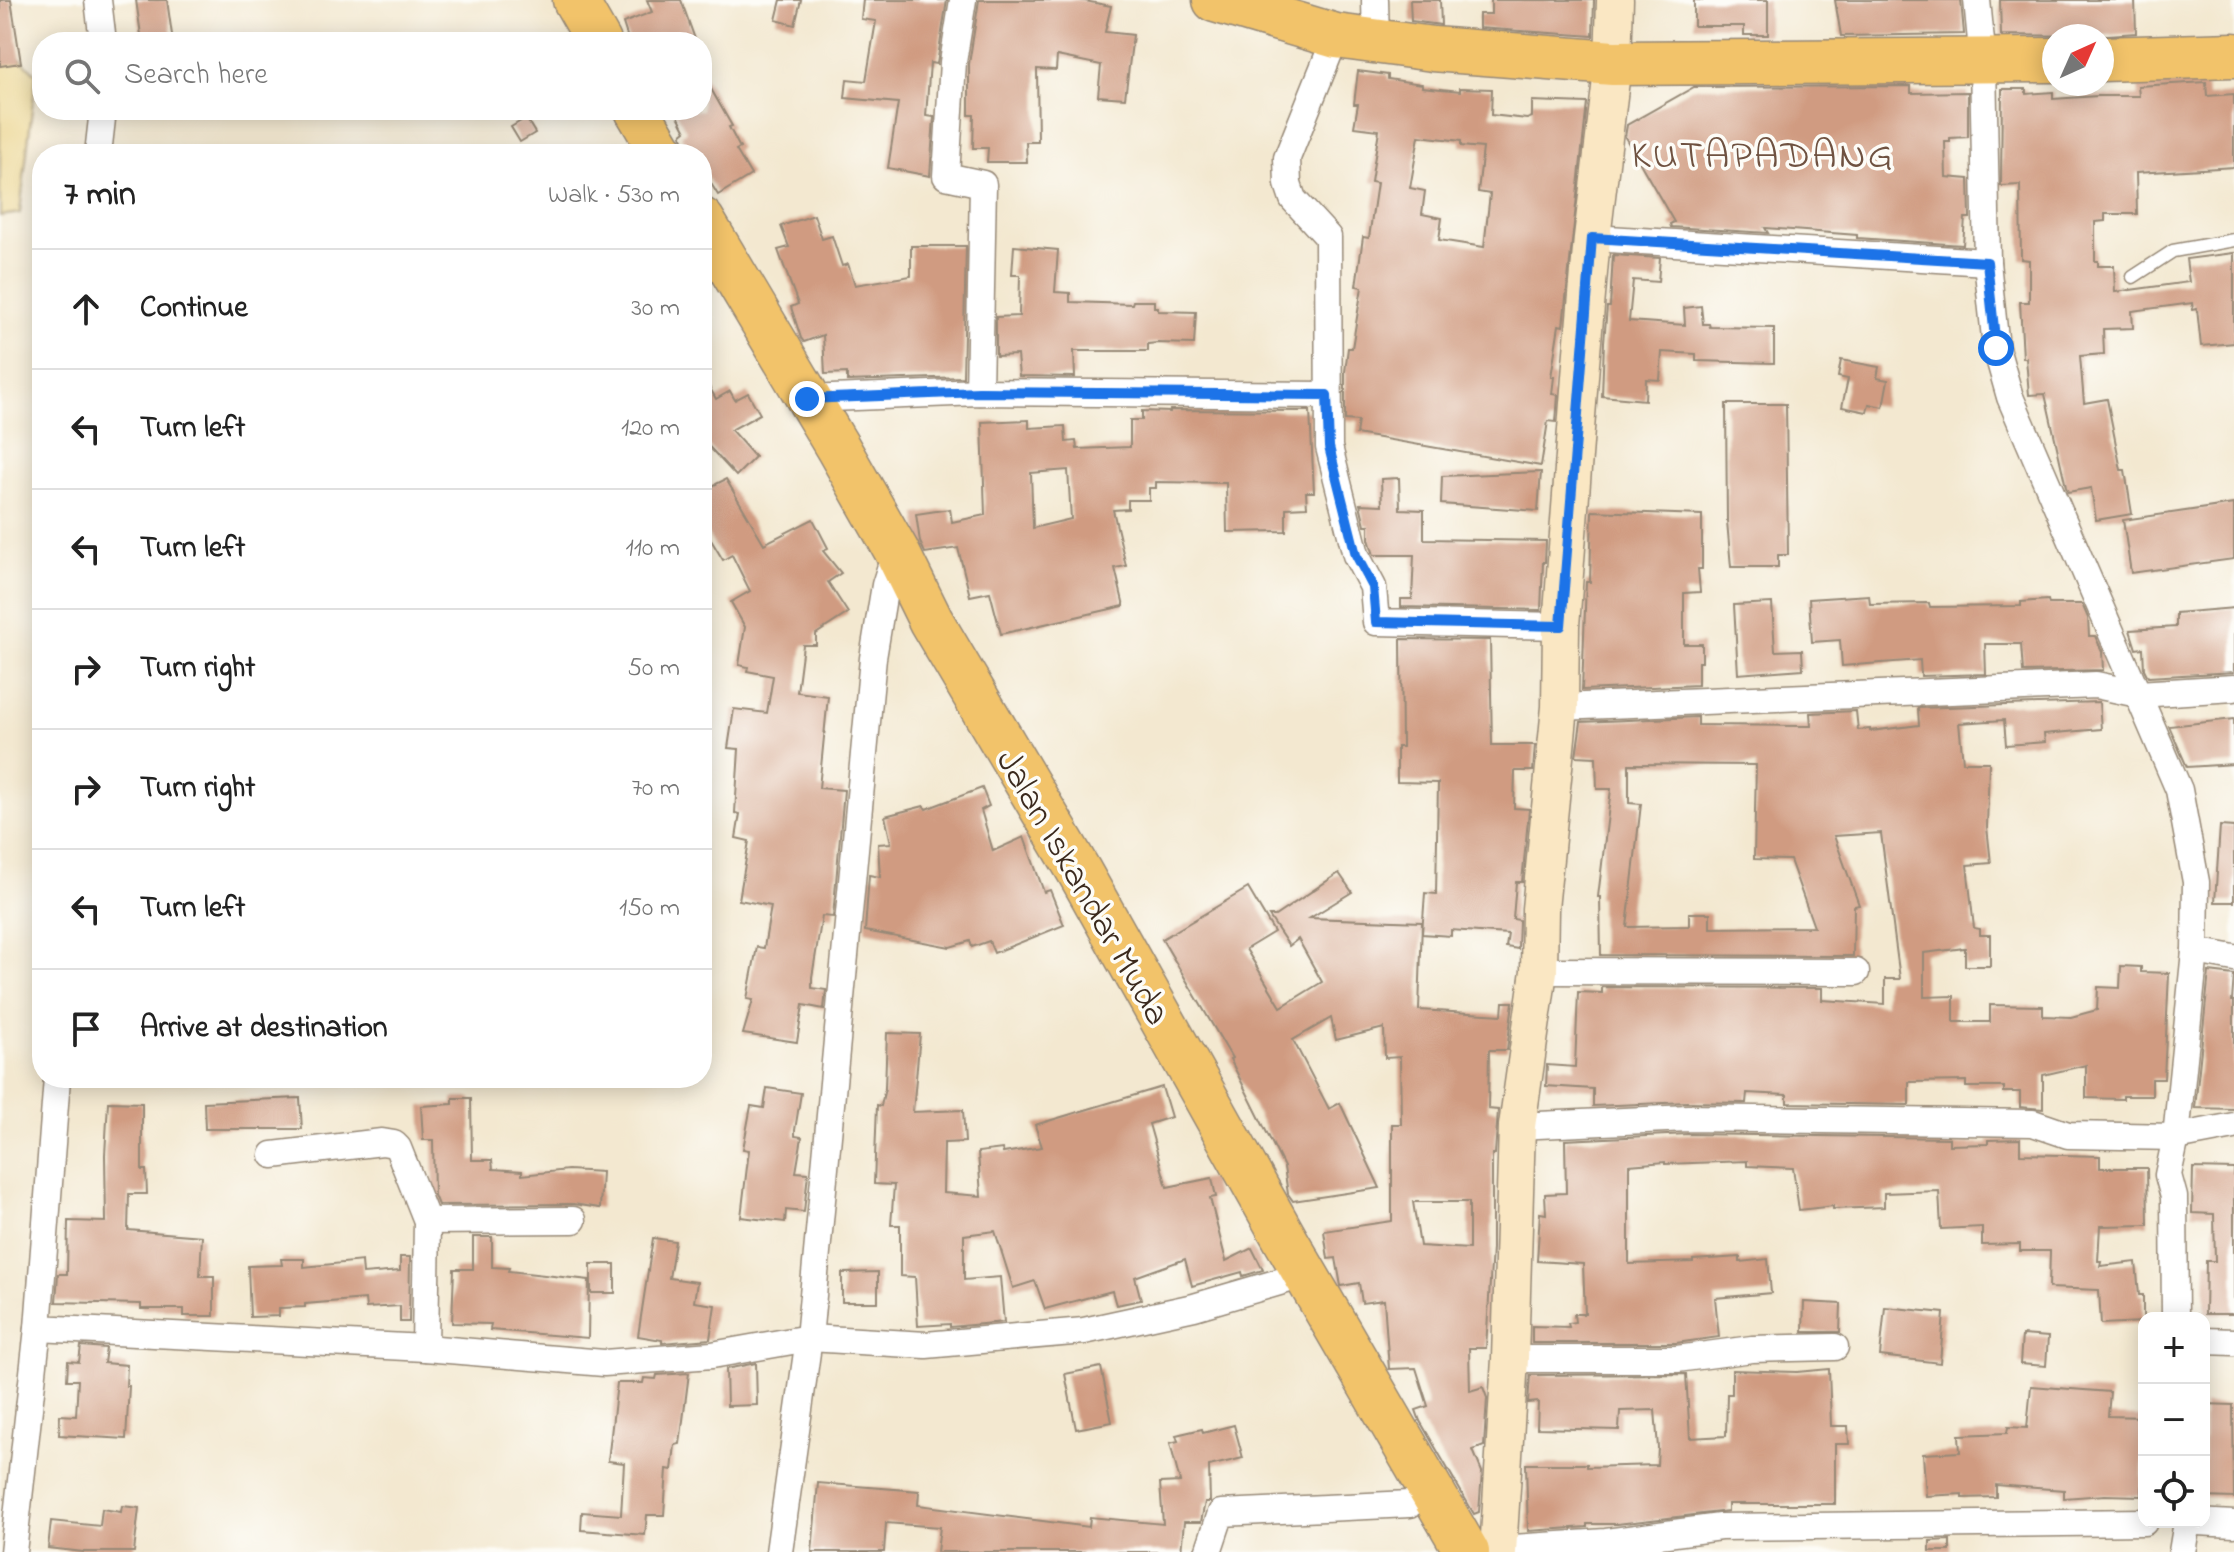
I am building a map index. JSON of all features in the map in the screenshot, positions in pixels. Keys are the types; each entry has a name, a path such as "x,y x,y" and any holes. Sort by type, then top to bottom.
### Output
{"highway":[{"path":"545,0 563,32"},
{"path":"575,0 593,32"},
{"path":"1215,0 1362,26 1433,49 1613,63 2042,60"},
{"path":"2114,59 2234,55"},
{"path":"613,120 626,144"},
{"path":"643,120 657,144"},
{"name":"Jalan Iskandar Muda","path":"712,254 807,399 1006,791 1202,1141 1286,1280 1410,1504 1440,1552"},
{"name":"Jalan Iskandar Muda","path":"712,256 857,528 931,621 1080,873 1241,1161 1487,1551"}],"street":[{"path":"98,0 102,32"},
{"path":"963,0 953,62 946,176 983,184 979,392"},
{"path":"1615,0 1613,63 1592,238 1561,626 1560,707 1540,909 1539,971 1517,1126 1510,1359 1487,1551 1606,1542 1720,1527 2138,1522"},
{"path":"1977,0 1983,62 1987,262 1996,348 2010,397 2179,790 2196,882 2195,951 2176,1137 2168,1175 2174,1197 2175,1312"},
{"path":"1362,26 1287,158 1288,184 1293,199 1328,237 1329,447 1356,555 1373,587 1376,622 1561,626"},
{"path":"99,144 102,120"},
{"path":"1592,238 1987,262"},
{"path":"807,399 979,392 1327,395"},
{"path":"779,1552 809,1338 873,658 891,568"},
{"path":"1560,707 2096,685 2138,694 2234,688"},
{"path":"2195,951 2234,958"},
{"path":"1539,971 1856,972"},
{"path":"13,1552 38,1328 56,1088"},
{"path":"1517,1126 1688,1118 2033,1123 2068,1135 2176,1137 2234,1126"},
{"path":"273,1155 382,1142 394,1144 400,1151 427,1221 425,1348"},
{"path":"427,1221 573,1220"},
{"path":"38,1328 425,1348 604,1363 712,1355 809,1338 926,1345 1084,1331 1194,1307 1286,1280"},
{"path":"2210,1341 2234,1342"},
{"path":"1510,1359 1677,1359 1752,1349 1835,1347"},
{"path":"1208,1552 1221,1513 1410,1504"},
{"path":"2210,1523 2234,1524"},
{"path":"2182,1552 2186,1528"}],"lane":[{"path":"2133,277 2173,251 2234,240"}],"sand":[{"path":"0,38 32,70 32,109 20,213 0,216"}],"building":[{"path":"0,0 11,0 21,63 0,66"},
{"path":"136,0 167,0 172,32 141,32"},
{"path":"647,0 681,0 692,32 626,32 623,23 652,12"},
{"path":"781,0 801,0 795,25 776,20"},
{"path":"863,0 947,0 937,64 930,63 926,116 934,117 930,176 888,168 898,103 845,98 847,79 866,81 876,21 861,19"},
{"path":"979,0 1080,0 1111,6 1105,32 1133,35 1125,98 1098,96 1101,65 1057,56 1056,70 1037,69 1038,142 1026,142 1027,162 987,162 988,148 973,148 974,115 969,115 969,64"},
{"path":"1410,0 1440,0 1441,25 1411,21"},
{"path":"1491,0 1594,0 1593,36 1479,28 1479,14 1491,14"},
{"path":"1694,0 1768,0 1768,35 1744,35 1744,26 1694,26"},
{"path":"1835,0 1961,0 1964,34 1841,36"},
{"path":"2000,0 2135,0 2136,33 2114,35 2114,24 2042,24 2042,35 2001,35"},
{"path":"1358,71 1388,75 1388,79 1422,84 1422,87 1460,91 1460,88 1492,89 1491,115 1527,119 1532,117 1532,101 1587,103 1563,326 1559,325 1551,377 1554,377 1552,394 1558,395 1556,422 1548,421 1541,466 1356,434 1358,421 1345,420 1345,372 1362,287 1356,286 1363,237 1369,238 1377,183 1371,182 1379,130 1354,127 1358,104 1354,104","holes":["1419,136 1461,141 1461,146 1483,148 1478,192 1490,194 1484,247 1439,240 1442,218 1422,214 1425,191 1410,188"]},
{"path":"2206,82 2207,96 2234,94 2234,167 2136,173 2137,214 2105,214 2105,221 2095,222 2095,261 2098,261 2098,266 2114,266 2115,292 2189,282 2186,259 2234,253 2234,343 2201,346 2197,309 2193,310 2192,303 2132,311 2133,328 2103,329 2104,354 2080,356 2084,403 2107,399 2121,470 2125,470 2132,514 2096,520 2091,488 2068,492 2045,394 2029,395 2026,358 2023,358 2020,302 2029,302 2029,260 2021,259 2020,185 2001,186 2002,89 2026,89 2026,94 2042,93 2042,96 2053,96 2053,99 2139,96 2138,86"},
{"path":"1911,86 1911,93 1968,92 1968,137 1950,138 1950,142 1945,142 1946,177 1969,179 1970,218 1965,218 1963,245 1765,228 1768,233 1671,227 1670,224 1674,222 1625,137 1627,125 1694,87"},
{"path":"712,91 732,126 729,127 740,148 736,150 751,175 718,195 712,185 712,144 685,144 681,135 686,131 680,120 712,120"},
{"path":"527,120 535,133 520,142 511,127"},
{"path":"814,215 822,239 832,236 842,266 848,264 855,285 911,276 911,246 966,246 963,377 847,381 847,373 825,374 823,335 804,342 801,338 791,307 798,304 778,250 789,247 781,226"},
{"path":"1014,246 1058,250 1055,292 1070,293 1070,302 1132,304 1133,301 1154,301 1158,311 1196,312 1194,344 1148,344 1148,351 1074,351 1075,377 1019,376 1017,355 996,356 996,317 1019,316 1020,275 1012,275"},
{"path":"1613,255 1660,258 1658,282 1633,280 1629,321 1685,325 1684,308 1701,306 1703,324 1710,327 1774,328 1774,363 1696,361 1696,354 1662,352 1660,380 1646,379 1645,400 1602,396"},
{"path":"1841,360 1879,367 1877,378 1888,380 1883,407 1869,404 1867,412 1842,407 1848,379 1838,377"},
{"path":"730,391 735,400 748,393 760,414 731,430 755,457 736,476 712,450 712,392 716,399"},
{"path":"1726,404 1786,404 1788,555 1778,555 1778,567 1731,567 1727,521"},
{"path":"1142,411 1310,411 1314,492 1306,492 1307,507 1286,508 1286,531 1227,532 1226,483 1156,482 1156,488 1149,488 1149,500 1128,500 1128,509 1113,510 1126,566 1115,568 1124,606 1001,634 990,592 970,596 958,548 925,553 916,514 950,509 952,522 985,515 982,422 1029,420 1029,428 1065,426 1066,442 1076,441 1077,449 1130,447 1130,420 1142,420","holes":["1068,470 1071,519 1033,528 1031,473"]},
{"path":"1541,472 1538,511 1441,504 1442,476"},
{"path":"1399,478 1400,509 1424,510 1424,539 1546,541 1541,610 1401,607 1401,599 1412,599 1414,555 1374,555 1369,525 1365,525 1360,504 1382,505 1381,479"},
{"path":"726,479 764,544 813,519 828,548 823,551 841,573 828,582 848,613 816,634 816,645 803,645 797,692 828,696 819,788 844,790 833,917 822,916 812,977 812,988 826,990 824,1009 803,1005 797,1042 743,1034 753,1000 747,999 757,947 764,948 771,906 739,900 749,841 736,838 740,814 735,813 739,749 728,748 734,709 767,713 773,676 747,671 748,667 739,665 745,627 731,602 750,591 732,555 723,560 712,542 712,486"},
{"path":"2234,504 2234,559 2131,573 2123,520"},
{"path":"1592,511 1702,515 1702,569 1698,569 1700,592 1684,593 1684,644 1702,644 1698,685 1582,690"},
{"path":"1869,595 1870,604 1929,603 1930,607 2021,606 2021,602 2048,600 2049,604 2082,604 2088,618 2089,636 2095,636 2102,651 2103,670 2023,672 2021,644 1985,644 1986,674 1921,676 1920,660 1842,666 1840,640 1812,642 1809,599"},
{"path":"1772,603 1775,651 1802,650 1803,669 1738,674 1734,605"},
{"path":"2234,608 2234,672 2148,677 2144,669 2143,648 2136,649 2130,630 2176,627 2176,613"},
{"path":"1401,639 1490,640 1492,745 1535,745 1533,771 1515,771 1514,808 1529,809 1522,882 1516,882 1513,919 1519,920 1518,949 1506,947 1508,934 1451,930 1451,936 1422,934 1425,893 1436,894 1438,783 1397,782 1397,747 1402,747"},
{"path":"2099,702 2101,729 2044,734 2045,742 2006,745 2004,720 1959,723 1963,762 1989,762 1987,827 1991,863 1967,865 1974,928 1980,929 1980,935 1990,935 1990,966 1965,966 1965,948 1924,953 1924,997 1954,996 1954,1022 1990,1022 1990,1005 2043,1006 2043,1016 2071,1017 2097,1010 2098,987 2120,988 2121,966 2141,967 2141,972 2169,973 2164,1079 2152,1079 2152,1096 2086,1098 2086,1065 2043,1075 2043,1109 2020,1107 2020,1092 2004,1092 2004,1087 1966,1087 1966,1081 1909,1082 1909,1105 1787,1103 1787,1095 1747,1093 1746,1103 1593,1106 1593,1089 1546,1086 1547,1065 1575,1067 1578,992 1602,993 1602,987 1822,988 1822,1000 1885,1004 1885,979 1900,979 1881,833 1834,836 1859,905 1854,906 1853,956 1601,955 1598,897 1611,789 1597,789 1596,757 1576,756 1581,722 1698,717 1698,725 1811,726 1810,713 1856,711 1858,730 1870,731 1919,725 1918,708","holes":["1629,764 1756,765 1754,859 1790,860 1814,927 1710,928 1710,913 1689,913 1689,926 1627,927 1641,804 1629,803"]},
{"path":"2234,719 2234,764 2187,767 2169,726"},
{"path":"982,788 989,806 981,810 993,851 1024,837 1044,892 1050,890 1064,925 994,953 989,941 972,947 970,941 950,947 865,931 869,875 880,877 878,844 891,843 885,816 924,806 926,809"},
{"path":"2220,826 2234,827 2234,902 2215,902"},
{"path":"1339,873 1352,892 1310,918 1422,922 1419,1010 1502,1015 1503,1002 1513,1002 1507,1050 1489,1050 1488,1109 1498,1110 1495,1154 1492,1154 1492,1248 1486,1348 1469,1348 1470,1391 1483,1387 1487,1398 1484,1446 1473,1450 1482,1472 1479,1512 1474,1514 1420,1421 1416,1410 1428,1406 1416,1368 1389,1369 1384,1300 1362,1303 1359,1283 1341,1286 1336,1258 1328,1259 1324,1231 1392,1221 1392,1124 1401,1124 1400,1057 1385,1058 1384,1028 1336,1040 1331,1018 1293,1040 1329,1109 1340,1103 1380,1188 1293,1201 1288,1194 1284,1167 1232,1058 1162,939 1248,888 1274,932 1246,949 1281,1007 1322,982 1298,939 1289,946 1269,916 1275,916","holes":["1413,1202 1469,1202 1469,1249 1420,1246"]},
{"path":"2209,972 2234,975 2234,1109 2195,1108"},
{"path":"887,1033 920,1034 913,1112 963,1110 965,1142 944,1143 943,1193 981,1196 978,1152 1002,1149 1003,1153 1042,1147 1035,1125 1162,1087 1171,1117 1149,1124 1167,1187 1212,1178 1216,1197 1210,1198 1226,1261 1252,1248 1263,1270 1243,1276 1242,1272 1192,1286 1185,1259 1135,1277 1141,1300 1116,1305 1112,1291 1045,1309 1035,1281 1013,1288 995,1231 964,1235 964,1280 1000,1277 1004,1322 950,1327 950,1324 918,1326 915,1277 900,1276 900,1225 891,1225 894,1185 874,1184 877,1105 881,1106 885,1088"},
{"path":"767,1088 801,1093 795,1136 802,1137 796,1172 808,1173 804,1212 786,1210 785,1222 741,1217 749,1150 743,1149 751,1106 764,1108"},
{"path":"300,1098 302,1129 205,1129 204,1102"},
{"path":"453,1098 471,1098 472,1160 492,1160 493,1169 522,1171 522,1175 568,1170 602,1172 600,1208 573,1204 438,1205 434,1195 433,1140 423,1140 421,1106 453,1104"},
{"path":"108,1102 142,1103 142,1170 146,1170 147,1194 129,1194 128,1230 202,1236 200,1276 214,1276 214,1316 184,1316 184,1309 141,1309 141,1304 56,1302 58,1274 67,1274 68,1221 106,1222"},
{"path":"1688,1134 1949,1138 1949,1145 2020,1139 2020,1154 2100,1156 2100,1168 2147,1168 2148,1225 2100,1226 2098,1261 2101,1261 2100,1266 2136,1262 2143,1312 2138,1312 2138,1322 2101,1324 2099,1290 2049,1288 2050,1251 2020,1251 2020,1244 1982,1245 1982,1227 1941,1229 1939,1191 1884,1193 1884,1207 1833,1209 1833,1206 1799,1210 1793,1168 1747,1166 1747,1161 1665,1162 1629,1165 1629,1264 1740,1257 1740,1262 1768,1259 1771,1293 1715,1298 1719,1337 1676,1343 1532,1343 1532,1326 1569,1327 1568,1323 1575,1322 1574,1314 1585,1314 1583,1264 1537,1261 1540,1213 1546,1214 1545,1194 1566,1193 1565,1140"},
{"path":"2193,1168 2234,1169 2234,1314 2205,1312 2206,1261 2215,1261 2214,1214 2192,1213"},
{"path":"473,1237 492,1237 492,1267 589,1280 588,1338 490,1330 491,1324 452,1323 454,1269 473,1269"},
{"path":"653,1238 675,1241 669,1278 697,1282 694,1302 715,1305 710,1339 662,1343 662,1340 638,1336"},
{"path":"400,1257 410,1257 409,1322 400,1322 400,1306 366,1308 365,1299 279,1308 279,1316 250,1317 248,1266 282,1265 281,1259 304,1259 304,1267 362,1261 363,1274 400,1271"},
{"path":"591,1264 615,1264 615,1293 591,1293"},
{"path":"878,1272 878,1302 842,1302 842,1273"},
{"path":"1804,1302 1841,1304 1840,1332 1803,1332"},
{"path":"1885,1307 1944,1313 1940,1363 1880,1356"},
{"path":"2022,1335 2048,1337 2046,1366 2020,1364"},
{"path":"81,1346 106,1348 104,1363 127,1365 126,1439 59,1435 60,1415 76,1416 78,1380 67,1380 68,1361 79,1362"},
{"path":"756,1363 757,1405 727,1406 726,1369"},
{"path":"1101,1367 1112,1422 1076,1429 1065,1374"},
{"path":"1829,1369 1831,1426 1848,1426 1849,1444 1835,1444 1835,1504 1728,1504 1728,1511 1528,1531 1526,1464 1587,1464 1587,1467 1657,1465 1658,1448 1655,1410 1620,1411 1619,1430 1537,1428 1538,1402 1528,1403 1530,1375 1686,1374 1690,1438 1726,1436 1727,1394 1732,1394 1732,1370 1797,1372"},
{"path":"689,1373 680,1444 675,1445 672,1470 667,1469 664,1515 647,1515 645,1535 581,1530 582,1512 621,1515 624,1463 608,1461 617,1383 643,1383 644,1378 656,1379 657,1375"},
{"path":"2031,1386 2110,1392 2108,1416 2138,1417 2138,1496 2064,1498 2064,1490 1996,1485 1996,1497 1962,1498 1962,1494 1926,1496 1923,1454 1960,1452 1959,1435 2007,1433 2008,1427 2027,1428"},
{"path":"2210,1404 2233,1405 2234,1498 2210,1497"},
{"path":"1234,1425 1243,1458 1209,1466 1210,1502 1205,1502 1201,1522 1184,1522 1181,1552 937,1552 940,1527 886,1523 884,1552 812,1552 818,1483 919,1491 918,1505 1089,1527 1090,1517 1163,1524 1160,1483 1180,1482 1170,1443 1178,1441 1176,1435 1202,1429 1203,1433"},
{"path":"122,1506 139,1508 134,1552 48,1548 51,1521 100,1526 102,1509 121,1512"},
{"path":"1950,1540 1950,1551 1930,1551 1930,1541"}],"district":[{"name":"KUTAPADANG","path":"1763,153"}],"route":[{"path":"807,399 979,392 1327,395 1329,447 1356,555 1373,587 1376,622 1561,626 1592,238 1987,262 1996,348"}]}
